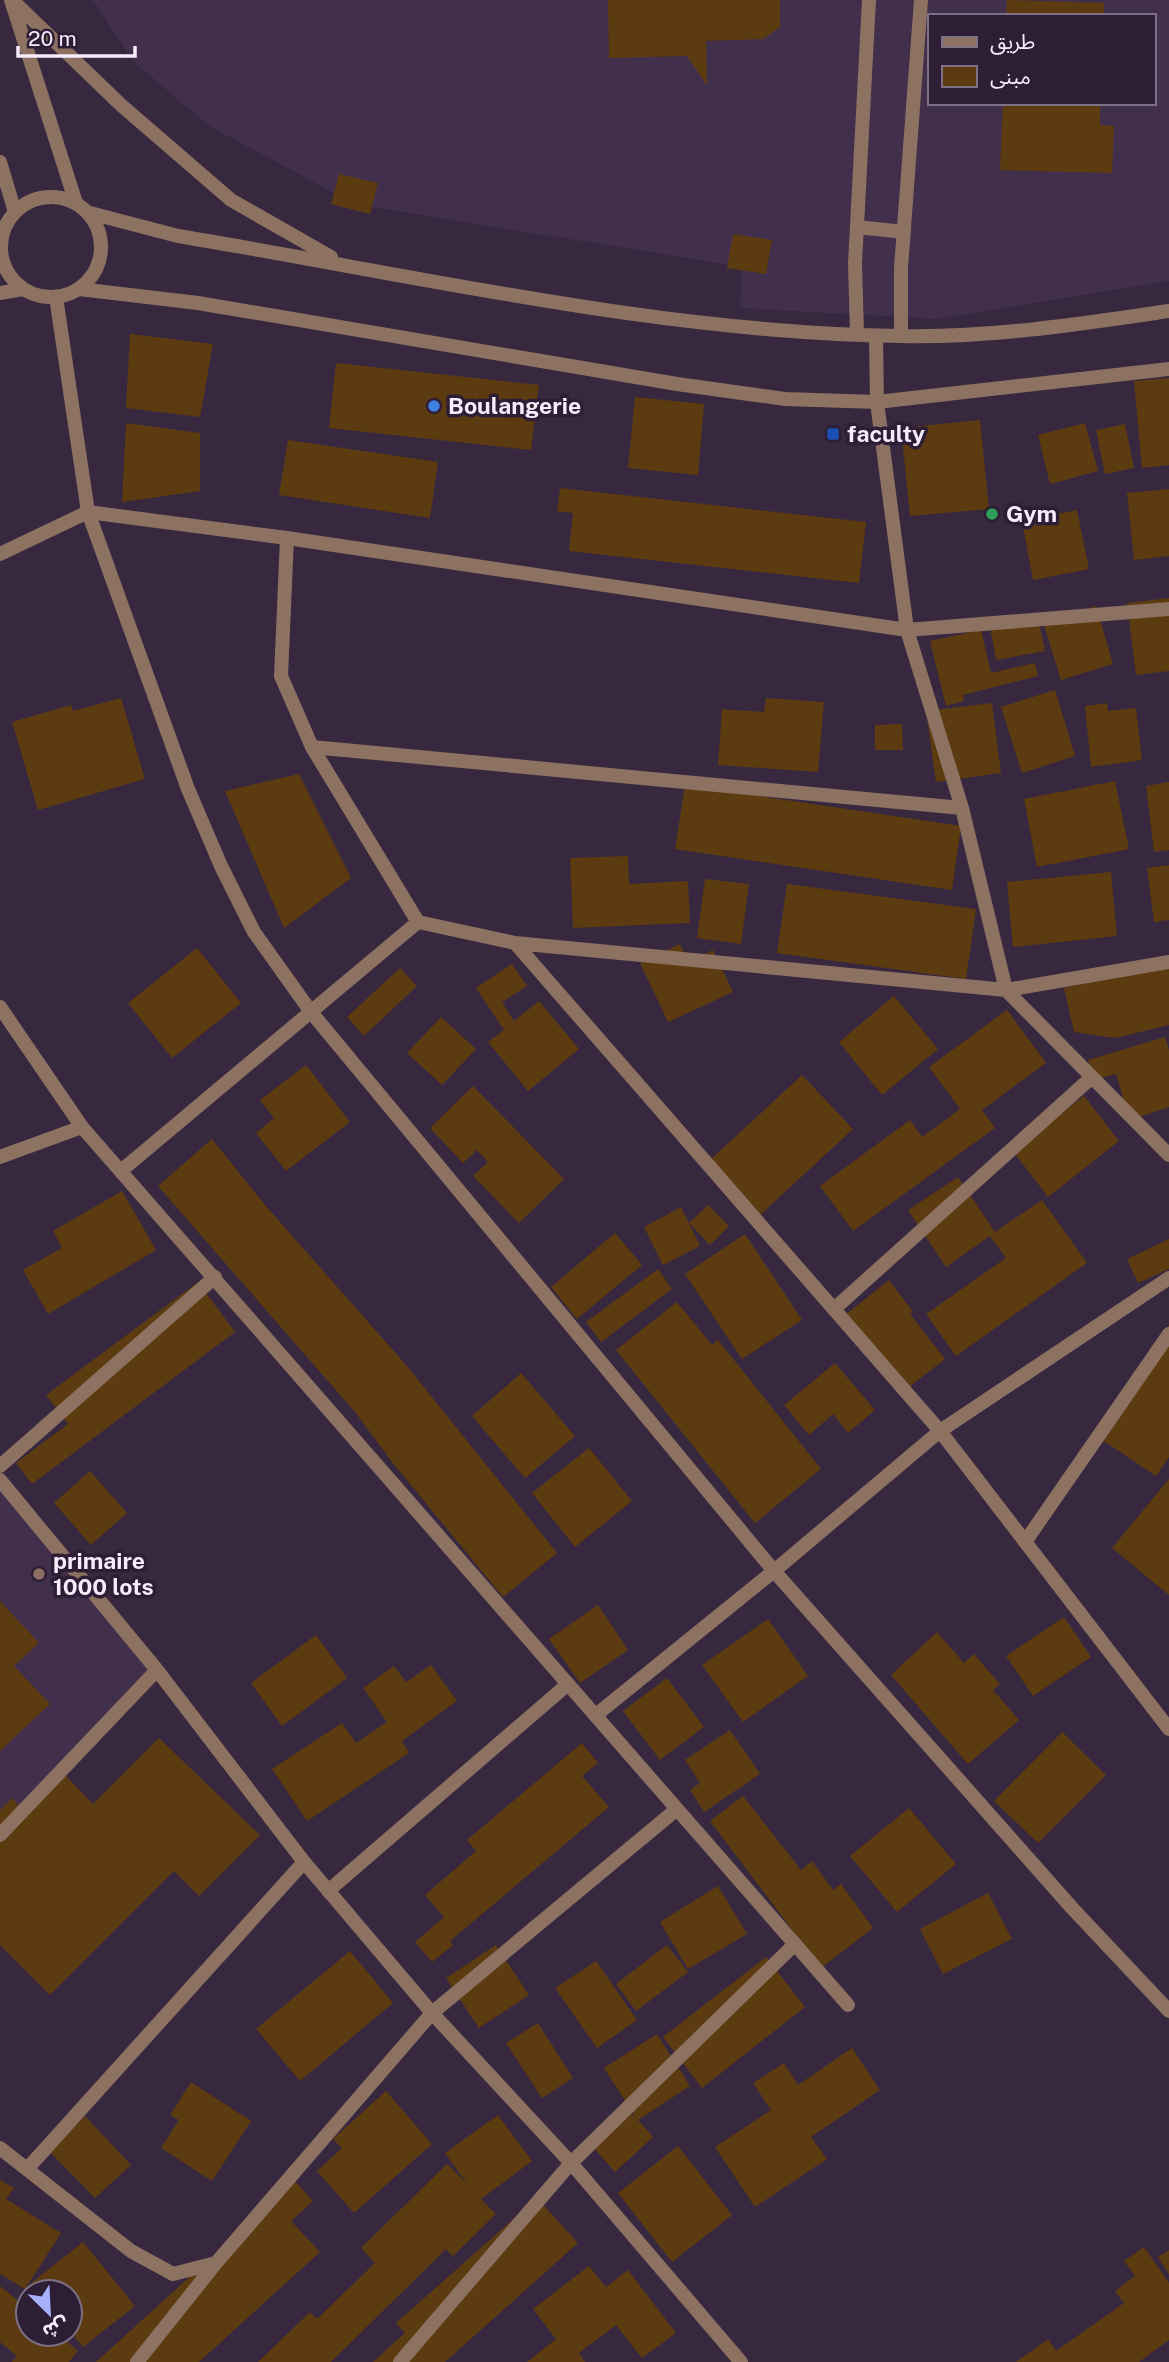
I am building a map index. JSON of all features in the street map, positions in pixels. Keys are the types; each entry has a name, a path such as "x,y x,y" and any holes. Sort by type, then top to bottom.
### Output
{"street":[{"path":"11,0 76,203"},
{"path":"11,0 121,105 231,200 342,263"},
{"path":"857,333 857,227 869,0"},
{"path":"901,336 904,232 922,0"},
{"path":"0,162 15,212"},
{"path":"44,197 60,197 76,203 90,214 99,228 101,254 92,278 79,289 56,298 39,296 23,289 10,277 3,261 3,229 15,212 28,202 44,197"},
{"path":"90,214 177,236 718,325 901,336 979,334 1169,311"},
{"path":"857,227 904,232"},
{"path":"0,293 23,289"},
{"path":"79,289 198,303 677,384 785,399 877,402 1169,369"},
{"path":"56,298 88,512 188,789 221,866 254,932 311,1012 774,1571 1073,1909 1169,2011"},
{"path":"876,335 877,402 907,629 962,808 1006,990 1169,1155"},
{"path":"0,554 88,512 287,538 907,629 1169,609"},
{"path":"287,538 281,676 312,747 418,922 515,943 1006,990 1169,962"},
{"path":"312,747 962,808"},
{"path":"122,1170 418,922"},
{"path":"515,943 940,1431 1169,1729"},
{"path":"0,1007 82,1127 848,2006"},
{"path":"834,1309 1092,1077"},
{"path":"0,1157 82,1127"},
{"path":"0,1466 215,1277"},
{"path":"596,1715 774,1571 940,1431 1169,1278"},
{"path":"1024,1542 1169,1334"},
{"path":"0,1480 157,1670 303,1862 432,2013 571,2163 741,2362"},
{"path":"0,1835 157,1670"},
{"path":"328,1891 568,1684"},
{"path":"137,2362 216,2263 432,2013 677,1808"},
{"path":"27,2169 303,1862"},
{"path":"400,2362 571,2163 795,1944"},
{"path":"0,2148 131,2251 173,2274 216,2263"}],"shaded area":[{"path":"93,0 1169,0 1169,281 935,319 740,308 742,267 355,204 209,126 134,62"},
{"name":"primaire 1000 lots","path":"0,1478 157,1670 0,1835"}],"building":[{"path":"608,0 780,0 780,27 763,39 706,41 707,85 687,56 609,58"},
{"path":"1007,0 1104,3 1104,14 1006,14"},
{"path":"1003,105 1100,105 1100,125 1114,126 1112,173 1000,170"},
{"path":"339,174 378,183 370,214 331,204"},
{"path":"733,234 772,240 766,274 727,268"},
{"path":"130,334 213,344 200,417 126,408"},
{"name":"Boulangerie","path":"336,363 539,385 531,450 329,428"},
{"path":"1169,378 1169,465 1142,468 1134,381"},
{"path":"635,397 704,404 698,475 628,468"},
{"path":"980,420 989,509 910,516 901,428"},
{"path":"126,423 200,433 200,491 122,502"},
{"path":"1085,423 1098,471 1050,484 1038,435"},
{"path":"1125,424 1134,468 1105,474 1096,430"},
{"path":"288,440 438,462 430,518 279,495"},
{"path":"560,488 866,522 859,583 569,551 573,513 557,511"},
{"path":"1169,489 1169,556 1134,560 1127,493"},
{"path":"1077,510 1089,569 1033,580 1022,521"},
{"path":"1169,598 1169,671 1136,675 1127,603"},
{"path":"1096,606 1113,664 1061,680 1043,622"},
{"path":"1038,618 1045,651 996,660 990,627"},
{"path":"981,630 991,673 1035,663 1038,676 963,695 964,701 946,706 930,641"},
{"path":"1055,690 1075,756 1022,773 1001,707"},
{"path":"121,698 145,779 38,810 12,722 71,705 73,711"},
{"path":"766,698 824,702 818,772 718,765 722,709 764,712"},
{"path":"992,703 1001,773 936,782 926,711"},
{"path":"1107,703 1108,711 1136,708 1142,760 1091,767 1085,706"},
{"path":"902,724 903,750 875,750 875,725"},
{"path":"299,774 351,878 284,928 225,791"},
{"path":"1115,781 1129,849 1037,867 1024,799"},
{"path":"1169,782 1169,850 1154,852 1146,786"},
{"path":"685,785 961,826 952,890 675,849"},
{"path":"628,856 629,884 688,881 690,923 573,928 570,858"},
{"path":"1169,865 1169,920 1154,922 1147,868"},
{"path":"1111,872 1117,936 1013,947 1007,882"},
{"path":"705,879 749,884 741,944 697,938"},
{"path":"787,884 976,909 966,979 777,953"},
{"path":"680,944 688,962 713,950 733,992 668,1022 640,963"},
{"path":"197,948 241,1003 172,1058 128,1003"},
{"path":"1169,963 1169,1025 1115,1038 1074,1032 1064,988"},
{"path":"512,964 527,986 502,1002 514,1021 539,1001 579,1049 528,1091 488,1042 504,1030 476,988"},
{"path":"400,968 417,986 364,1036 347,1017"},
{"path":"894,996 938,1049 882,1095 839,1042"},
{"path":"1007,1010 1046,1063 982,1110 995,1128 853,1231 820,1186 910,1120 922,1137 960,1109 929,1067"},
{"path":"441,1017 476,1049 442,1085 407,1053"},
{"path":"1165,1037 1169,1050 1169,1107 1130,1120 1116,1074 1094,1080 1088,1060"},
{"path":"306,1065 350,1122 286,1171 256,1133 274,1118 260,1100"},
{"path":"802,1075 853,1129 760,1215 709,1161"},
{"path":"473,1086 564,1179 519,1223 473,1176 488,1162 477,1150 463,1163 430,1128"},
{"path":"1084,1096 1119,1141 1048,1197 1013,1151"},
{"path":"212,1139 265,1205 407,1366 557,1553 503,1597 392,1462 355,1412 158,1186"},
{"path":"958,1177 995,1232 1042,1200 1087,1263 956,1356 926,1314 1006,1258 990,1236 946,1267 908,1210"},
{"path":"122,1191 156,1250 48,1314 23,1270 62,1248 53,1231"},
{"path":"708,1205 729,1226 710,1245 689,1223"},
{"path":"681,1207 700,1246 663,1265 644,1227"},
{"path":"615,1233 642,1265 577,1319 551,1287"},
{"path":"745,1234 802,1320 742,1359 685,1274"},
{"path":"1169,1239 1169,1269 1138,1283 1127,1259"},
{"path":"658,1269 672,1289 601,1342 586,1322"},
{"path":"889,1280 913,1312 910,1314 945,1359 904,1391 845,1315"},
{"path":"198,1282 235,1332 32,1484 16,1463 68,1424 46,1395"},
{"path":"677,1302 712,1345 718,1340 821,1469 755,1523 616,1350"},
{"path":"1169,1325 1169,1457 1156,1476 1095,1435"},
{"path":"835,1363 875,1410 848,1433 833,1414 809,1435 784,1405"},
{"path":"521,1373 575,1436 525,1478 472,1416"},
{"path":"589,1448 632,1501 575,1547 532,1493"},
{"path":"90,1471 127,1513 91,1545 54,1503"},
{"path":"1169,1479 1169,1595 1112,1548"},
{"path":"0,1601 39,1643 14,1666 50,1704 0,1751"},
{"path":"598,1605 628,1650 580,1683 549,1639"},
{"path":"1064,1617 1091,1657 1033,1696 1006,1656"},
{"path":"768,1619 808,1676 743,1722 702,1665"},
{"path":"937,1632 964,1663 974,1654 1000,1684 993,1690 1019,1720 968,1764 891,1675"},
{"path":"316,1635 347,1678 282,1726 251,1683"},
{"path":"431,1665 457,1701 402,1741 409,1753 307,1821 272,1769 342,1723 356,1743 387,1722 363,1688 394,1666 406,1682"},
{"path":"667,1678 704,1727 660,1760 623,1711"},
{"path":"730,1730 760,1774 704,1812 690,1790 700,1783 685,1760"},
{"path":"1062,1732 1106,1775 1038,1843 994,1801"},
{"path":"159,1738 260,1835 199,1896 174,1871 50,1995 0,1945 0,1810 12,1798 23,1810 62,1772 93,1804"},
{"path":"582,1743 598,1763 582,1776 609,1807 450,1941 453,1945 432,1962 415,1942 444,1917 425,1895 476,1851 467,1840"},
{"path":"743,1796 801,1870 812,1861 833,1890 841,1884 873,1928 821,1968 710,1821"},
{"path":"909,1808 956,1864 897,1912 850,1856"},
{"path":"718,1886 747,1934 688,1969 660,1922"},
{"path":"988,1893 1012,1939 943,1974 920,1929"},
{"path":"496,1945 529,1995 479,2028 446,1978"},
{"path":"667,1945 688,1972 636,2011 616,1984"},
{"path":"350,1951 393,2003 300,2081 256,2029"},
{"path":"766,1957 805,2007 702,2088 663,2037"},
{"path":"596,1961 637,2020 597,2048 555,1988"},
{"path":"538,2023 573,2078 542,2098 506,2043"},
{"path":"657,2034 690,2086 638,2120 653,2137 615,2172 592,2146 630,2112 636,2118 604,2068"},
{"path":"852,2048 880,2090 811,2137 827,2159 755,2207 715,2147 771,2110 753,2083 784,2063 798,2085"},
{"path":"191,2082 251,2121 212,2181 161,2148 179,2120 170,2115"},
{"path":"386,2091 432,2144 354,2213 317,2171 342,2148 333,2139"},
{"path":"498,2115 532,2161 481,2199 496,2214 453,2256 446,2249 331,2362 258,2362 310,2312 317,2319 375,2263 361,2248 447,2164 468,2185 445,2153"},
{"path":"85,2116 131,2165 95,2198 48,2150"},
{"path":"678,2146 732,2215 672,2262 618,2193"},
{"path":"0,2180 14,2188 6,2199 61,2233 32,2278 14,2278 14,2282 0,2274"},
{"path":"295,2181 313,2201 291,2221 320,2252 199,2362 96,2362"},
{"path":"537,2198 578,2243 445,2362 373,2362 405,2333 396,2323"},
{"path":"83,2242 135,2306 84,2346 84,2278 37,2278"},
{"path":"1144,2247 1169,2283 1169,2340 1139,2362 1016,2362 1048,2339 1056,2351 1124,2303 1115,2291 1135,2276 1124,2261"},
{"path":"1169,2250 1169,2274 1158,2257"},
{"path":"589,2266 606,2287 628,2270 676,2333 642,2358 616,2325 579,2353 585,2362 527,2362 556,2339 533,2309"},
{"path":"0,2286 14,2298 14,2348 74,2348 78,2351 69,2362 12,2362 17,2356 0,2342"}],"place":[{"name":"Boulangerie","path":"434,406"},
{"name":"faculty","path":"833,434"},
{"name":"Gym","path":"992,514"},
{"name":"primaire 1000 lots","path":"39,1574"}]}
